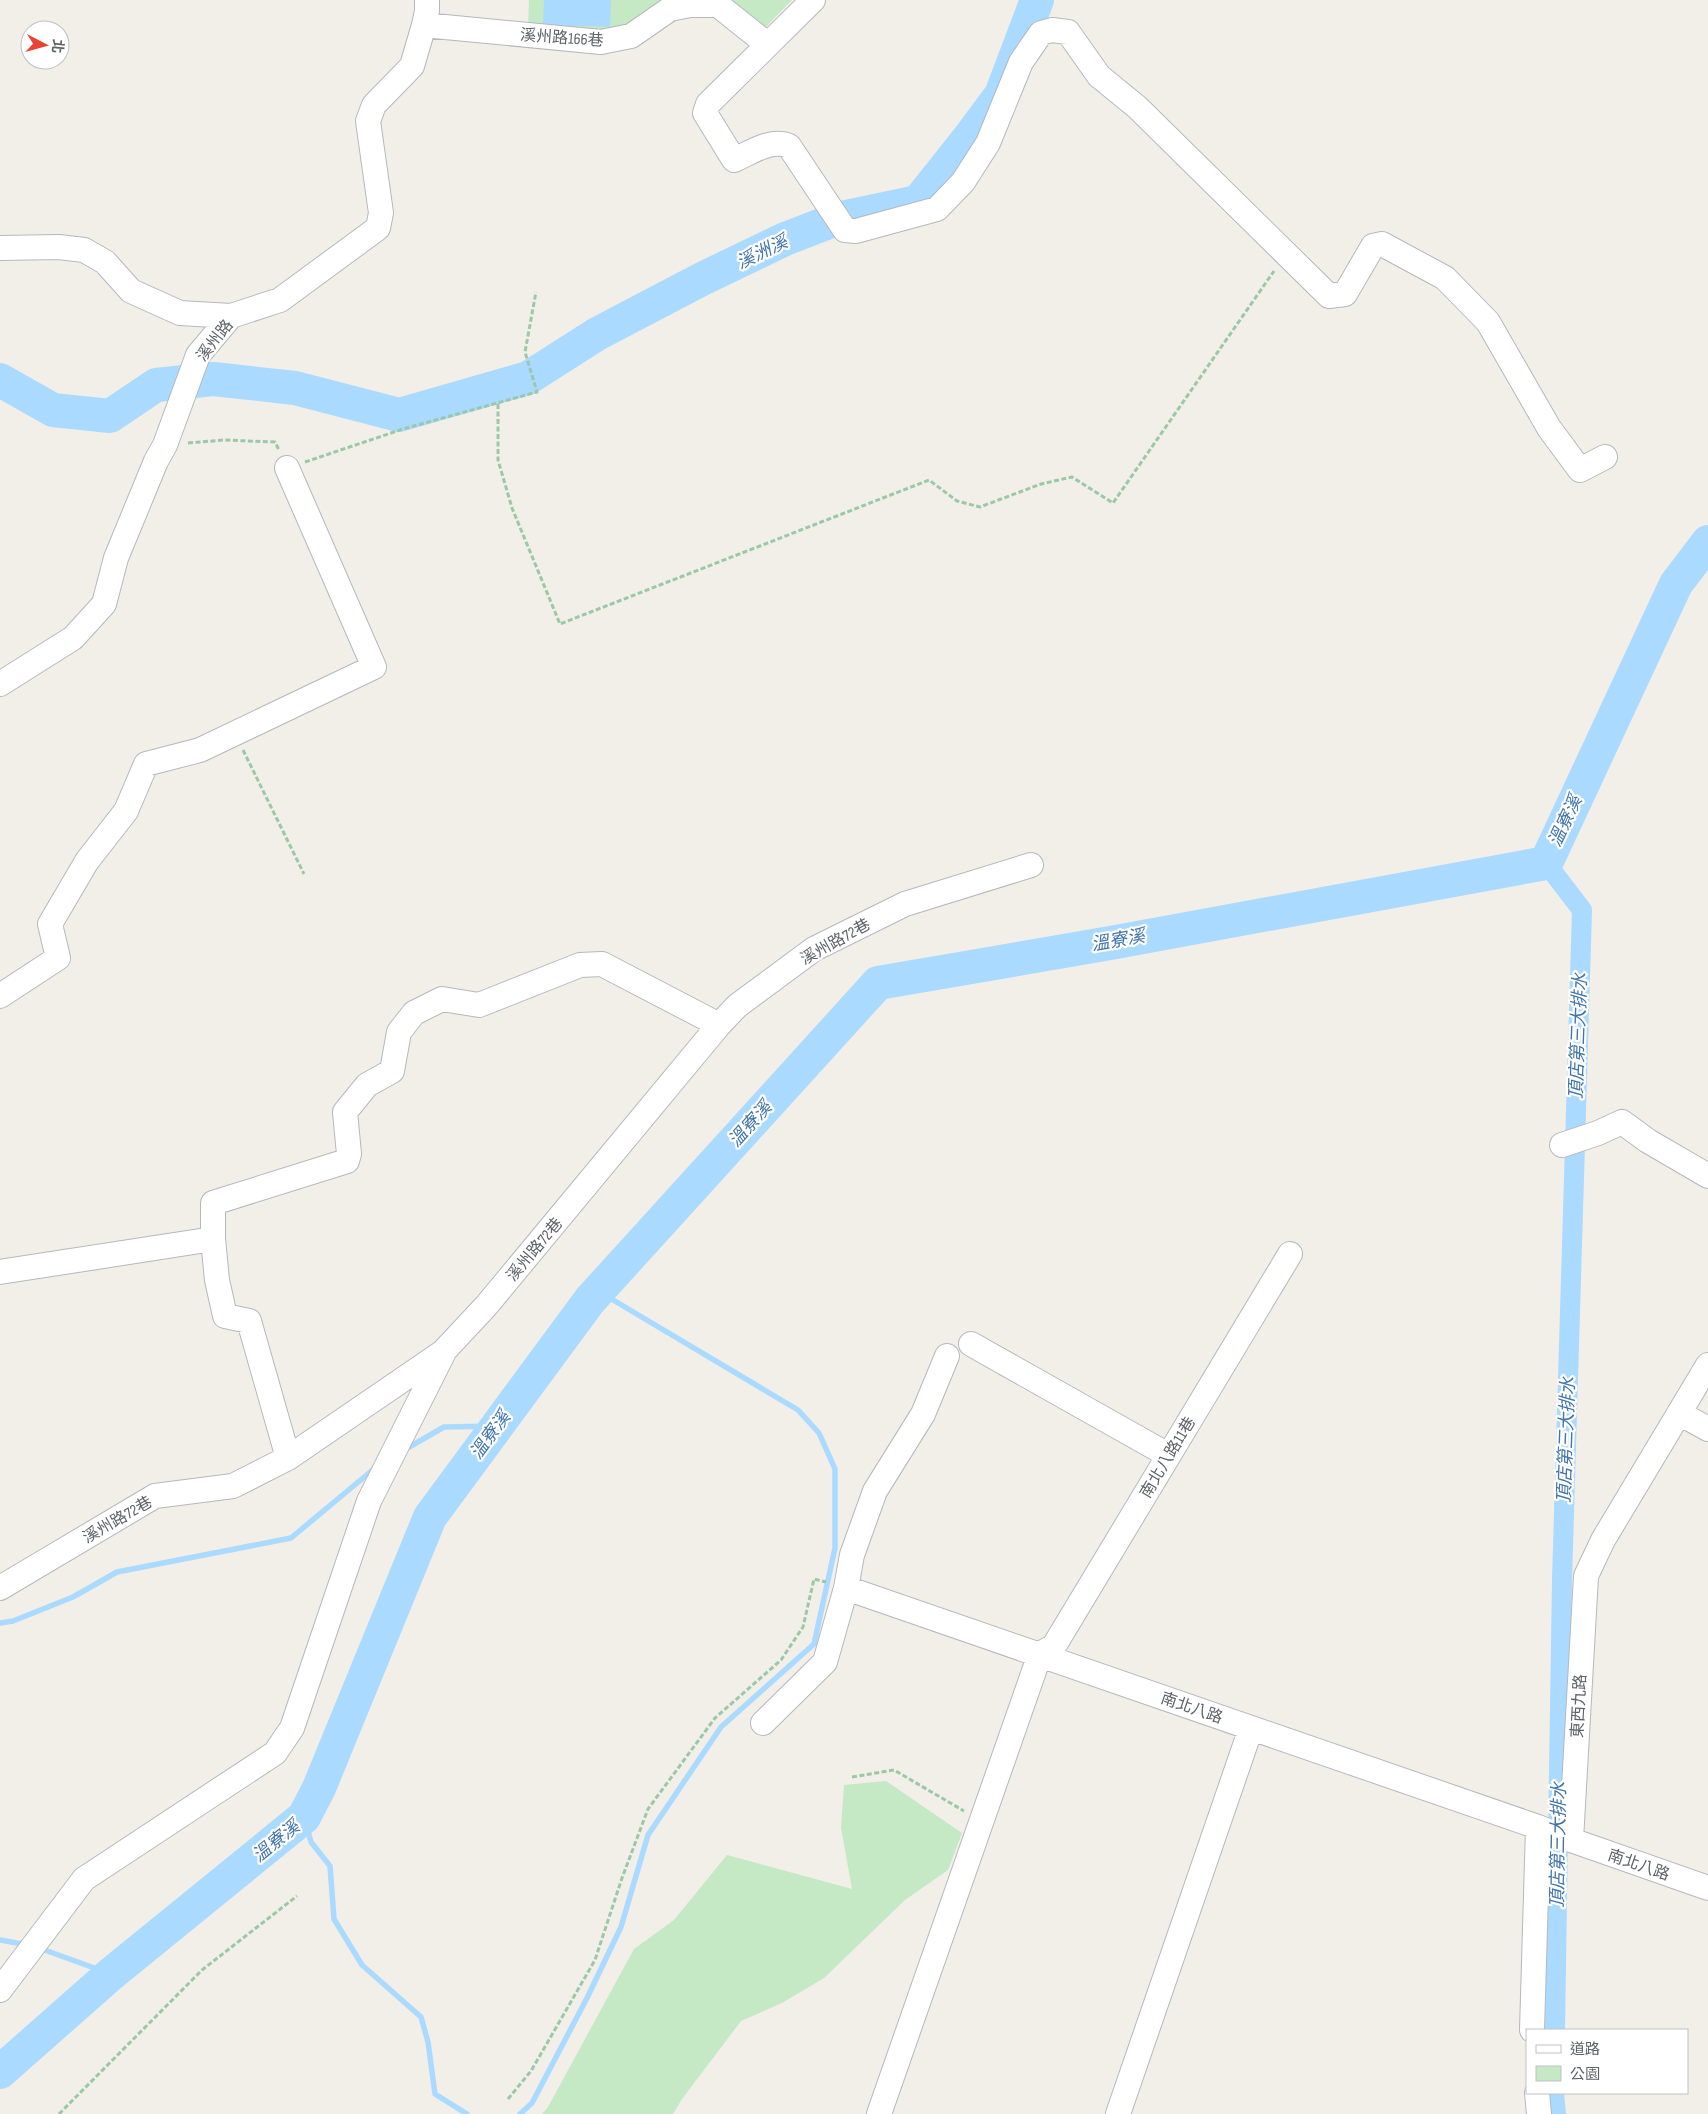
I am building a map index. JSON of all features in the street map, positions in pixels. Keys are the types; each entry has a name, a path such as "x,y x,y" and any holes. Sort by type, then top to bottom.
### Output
{"street":[{"name":"溪州路","path":"0,684 74,638 104,604 116,558 156,461 165,445 198,355 231,316 280,300 378,228 381,213 368,121 374,106 412,66 424,25 427,0"},
{"path":"813,0 708,104 705,113 734,160 773,143 789,146 845,230 856,231 937,209 963,182 988,143 1021,62 1041,33 1052,30 1068,32 1099,76 1137,107 1330,296 1345,294 1373,246 1382,244 1445,278 1488,322 1549,428 1580,470 1605,458"},
{"name":"溪州路166巷","path":"424,25 601,42 631,36 671,5 718,6 767,44"},
{"path":"0,248 59,247 84,250 105,262 131,291 180,313 231,316"},
{"path":"0,996 58,958 50,924 87,861 126,811 146,764 200,750 374,667 287,468"},
{"name":"溪州路72巷","path":"0,1588 155,1496 233,1486 288,1458 444,1352 486,1306 719,1025 737,1006 814,949 906,904 1031,865"},
{"path":"288,1458 249,1321 225,1316 217,1280 213,1239 213,1203 347,1161 349,1154 345,1112 368,1085 392,1071 399,1032 414,1013 442,999 479,1004 580,965 602,964 719,1025"},
{"path":"1562,1145 1598,1133 1622,1122 1648,1141 1708,1176"},
{"path":"0,1272 213,1239"},
{"name":"南北八路11巷","path":"1040,1654 1054,1646 1290,1254"},
{"path":"971,1344 1168,1455"},
{"path":"0,1990 84,1879 275,1754 292,1728 368,1501 444,1352"},
{"path":"764,1723 825,1662 834,1585 852,1555 875,1491 924,1414 947,1356"},
{"name":"東西九路","path":"1571,1840 1586,1576 1603,1540 1708,1365"},
{"path":"1679,1413 1708,1429"},
{"name":"南北八路","path":"834,1585 1538,1826"},
{"path":"879,2114 1040,1654"},
{"path":"1118,2114 1251,1728"},
{"path":"1532,2029 1538,1826 1571,1840"},
{"name":"南北八路","path":"1571,1840 1708,1888"},
{"path":"1537,2094 1539,2114"}],"path":[{"path":"498,404 498,460 512,508 560,624 929,480 957,501 980,508 1041,484 1072,477 1113,503 1286,254"},
{"path":"165,445 224,440 275,442 287,468 403,429 537,392 525,352 536,292"},
{"path":"235,734 304,874"},
{"path":"508,2099 531,2071 595,1960 622,1878 648,1809 715,1718 782,1660 803,1627 814,1579 834,1585"},
{"path":"852,1777 894,1770 982,1822"},
{"path":"59,2114 202,1970 297,1896"}],"green space":[{"path":"529,0 670,0 625,33 528,29"},
{"path":"720,0 792,0 761,32 742,7"},
{"path":"886,1781 962,1833 948,1870 905,1900 824,1978 782,2003 741,2021 682,2099 673,2114 542,2114 548,2107 634,1949 674,1920 727,1855 852,1889 841,1828 844,1785"}],"water":[{"path":"544,0 611,0 610,27 543,25"}],"waterway":[{"name":"溪洲溪","path":"0,380 53,410 110,416 156,385 213,379 295,388 399,415 528,378 597,334 702,279 785,239 837,219 918,202 1001,95 1037,0"},
{"name":"溫寮溪","path":"0,2072 111,1974 304,1817 319,1788 430,1517 590,1300 878,983 1116,942 1546,863 1676,584 1708,542"},
{"name":"頂店第三大排水","path":"1546,863 1582,910 1562,1580 1555,2029"},
{"path":"520,2114 532,2103 587,1998 621,1927 648,1835 721,1727 814,1644 835,1548 835,1469 819,1433 798,1410 598,1291"},
{"path":"404,1450 444,1427 497,1426"},
{"path":"0,1623 13,1621 73,1597 117,1572 291,1538 375,1468"},
{"path":"304,1817 311,1842 330,1866 334,1919 362,1965 421,2017 428,2042 435,2094 467,2114"},
{"path":"0,1940 28,1945"},
{"path":"39,1948 111,1974"},
{"name":"頂店第三大排水","path":"1554,2094 1556,2114"}]}
